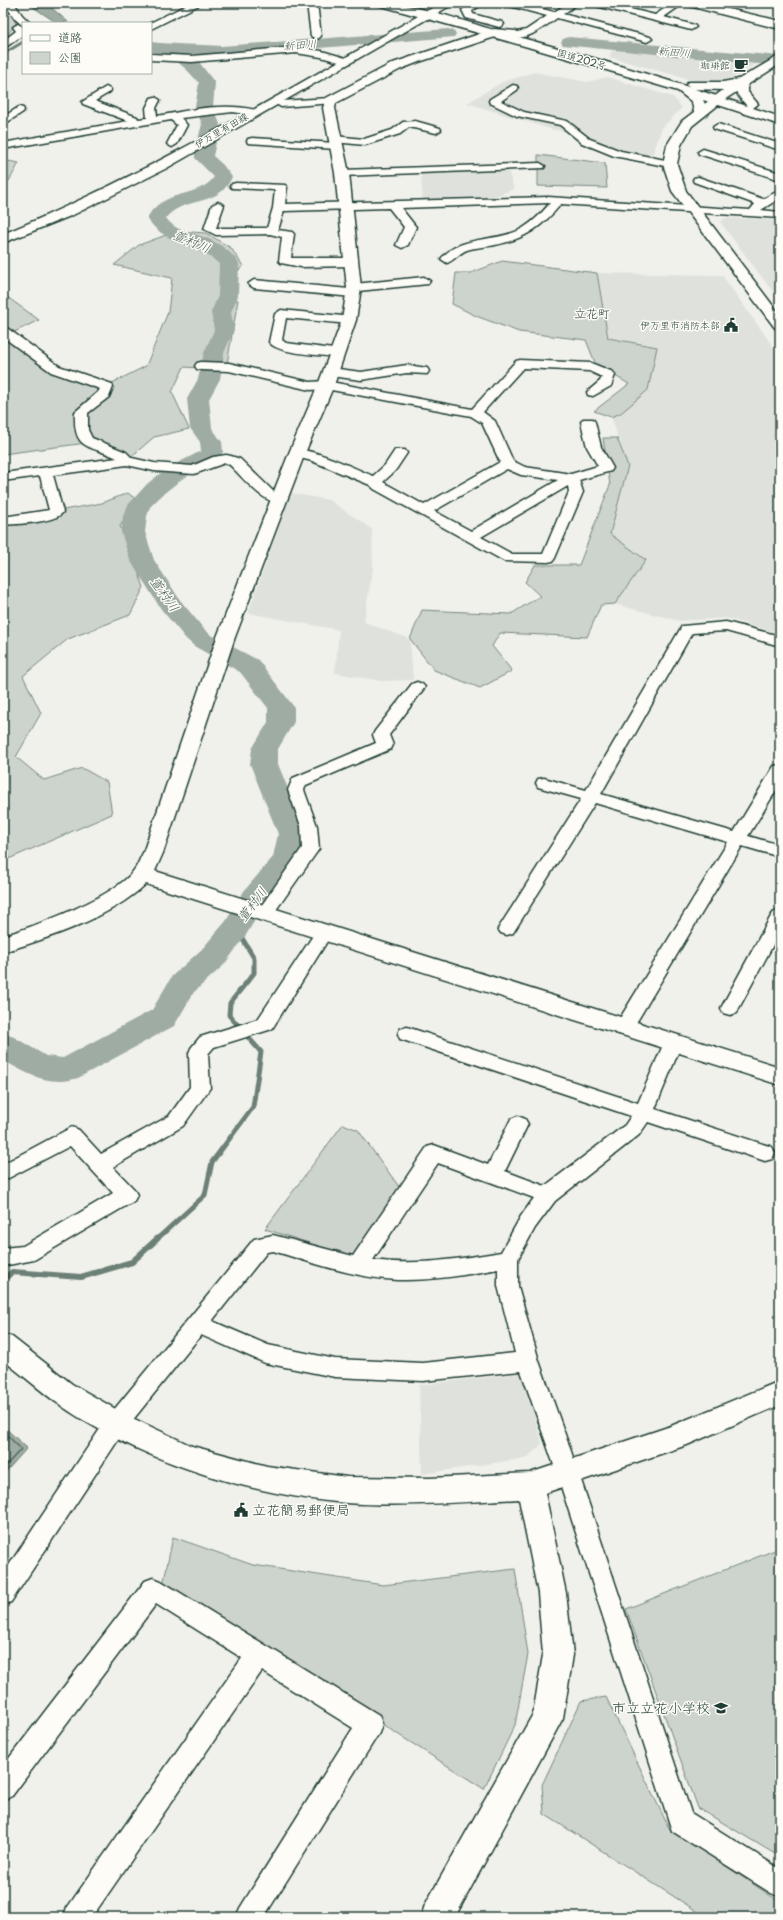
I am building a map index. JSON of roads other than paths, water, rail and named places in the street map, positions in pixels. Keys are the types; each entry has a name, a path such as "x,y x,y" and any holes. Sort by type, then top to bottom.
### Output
{"main road":[{"name":"国道202号","path":"382,3 496,29 751,107 780,113"},
{"name":"国道202号","path":"401,3 430,13 516,35 686,86"},
{"name":"伊万里有田線","path":"3,239 68,212 162,165 252,112 450,3"},
{"path":"693,3 780,25"},
{"path":"3,944 87,910 118,895 142,875 153,853 219,659 349,320 354,290 342,173 329,108 330,101 397,66 496,29 516,35"},
{"path":"777,63 742,82 720,97 687,124 677,140 670,164 679,191 780,324"},
{"path":"686,86 723,86 742,82"},
{"path":"699,114 720,109 751,107 742,92 742,82"},
{"path":"686,86 700,104 699,114"},
{"name":"国道202号","path":"751,107 780,121"},
{"path":"142,875 623,1028 780,1076"},
{"path":"3,1346 63,1392 116,1424 187,1457 267,1479 347,1490 430,1491 530,1486 677,1436 780,1393"},
{"path":"437,1917 548,1718 558,1656 552,1593 530,1486"}],"street":[{"path":"3,46 21,32 18,17 9,3"},
{"path":"174,3 193,5"},
{"path":"312,3 316,36"},
{"path":"479,3 467,10 469,16 496,29"},
{"path":"509,3 647,39"},
{"path":"516,35 528,32 574,3"},
{"path":"595,3 691,28"},
{"path":"619,9 629,3"},
{"path":"656,19 679,3"},
{"path":"152,26 193,5"},
{"path":"613,30 639,14"},
{"path":"152,57 192,59 296,50 322,54 346,61"},
{"path":"512,88 494,101 521,114 563,123 586,141 618,154 670,164"},
{"path":"295,89 330,101"},
{"path":"106,90 87,102 133,119 135,124"},
{"path":"153,120 151,108 155,100"},
{"path":"281,104 330,101"},
{"path":"3,146 197,112 233,109 252,112"},
{"path":"3,122 19,110"},
{"path":"172,144 182,125 174,117"},
{"path":"252,141 365,142 396,132 407,124 416,124 436,130"},
{"path":"718,127 780,147"},
{"path":"703,152 780,177"},
{"path":"342,173 540,166"},
{"path":"698,180 764,203"},
{"path":"236,186 281,187 279,208 272,231"},
{"path":"750,213 780,193"},
{"path":"447,259 462,247 494,242 526,231 545,216 558,201"},
{"path":"279,208 558,201 780,215"},
{"path":"392,204 410,227 402,245"},
{"path":"218,205 210,229 216,232 272,231 278,234 288,234 285,261 301,263 351,262"},
{"path":"254,284 354,290 424,282"},
{"path":"337,353 283,346 275,342 281,314 349,320"},
{"path":"3,331 55,369 107,387 104,394 82,412 81,430 87,441 121,455 127,461 138,465 194,470 218,460 226,459 235,462 269,495 280,500"},
{"path":"475,413 520,364 591,367 609,375 606,383 593,392"},
{"path":"202,366 229,367 310,386 328,378 361,376 407,369 423,371"},
{"path":"328,378 475,413 488,421 507,463 521,471 572,478"},
{"path":"471,537 572,478 606,468 594,448 588,422"},
{"path":"297,453 318,458 375,482 379,486 509,558 548,558 576,492 572,478"},
{"path":"375,482 390,468 400,453"},
{"path":"3,477 127,461"},
{"path":"424,511 507,463"},
{"path":"3,521 50,515 56,512 46,472"},
{"path":"507,929 591,796 687,629 726,626 780,641"},
{"path":"265,913 311,849 309,826 296,790 299,782 384,745 381,735 417,687"},
{"path":"623,1028 780,770"},
{"path":"544,783 780,851"},
{"path":"730,1008 780,916"},
{"path":"99,1165 176,1121 200,1088 198,1053 207,1042 265,1024 324,932"},
{"path":"407,1034 765,1153"},
{"path":"673,1043 644,1113 632,1130 548,1195 528,1222 508,1259 508,1286 528,1361 568,1474 681,1822 780,1884"},
{"path":"492,1175 518,1124"},
{"path":"3,1173 72,1135 128,1195 27,1254 3,1257"},
{"path":"358,1265 434,1153 548,1195"},
{"path":"3,1594 116,1424 260,1245 273,1243 358,1265 396,1271 446,1269 508,1259"},
{"path":"197,1324 265,1354 336,1368 423,1372 528,1361"},
{"path":"3,1787 153,1589 258,1656 370,1724 250,1917"},
{"path":"76,1917 258,1656"}],"water":[{"path":"27,3 46,3 68,22 56,22"},
{"path":"3,1426 27,1448 3,1475"}],"waterway":[{"name":"新田川","path":"177,50 194,49 222,51 448,34"},
{"name":"新田川","path":"569,42 780,61"},
{"path":"3,54 22,43"},
{"name":"新田川","path":"152,47 177,50"},
{"name":"萱村川","path":"3,1045 40,1067 67,1070 163,1018 183,984 213,957 236,928 254,898 287,860 292,834 264,764 265,749 281,722 281,707 249,666 203,641 195,634 170,604 142,560 133,532 135,516 140,505 155,489 174,474 208,456 212,452 211,442 201,428 198,399 209,379 214,353 224,330 221,312 228,296 229,263 213,249 170,232 164,228 156,218 162,210 171,204 211,190 218,185 223,177 217,169 204,158 204,151 211,124 204,107 207,83 193,66 176,53 177,50"},
{"path":"157,1239 205,1195 212,1162 253,1107 261,1052 229,1015 230,1003 254,973 254,958 236,928"},
{"path":"3,1280 12,1272 81,1277 132,1262 158,1238"}],"place":[{"name":"珈琲館","path":"741,65"},
{"name":"伊万里市消防本部","path":"731,325"},
{"name":"立花簡易郵便局","path":"241,1510"},
{"name":"市立立花小学校","path":"721,1708"}],"district":[{"name":"立花町","path":"592,314"}]}
